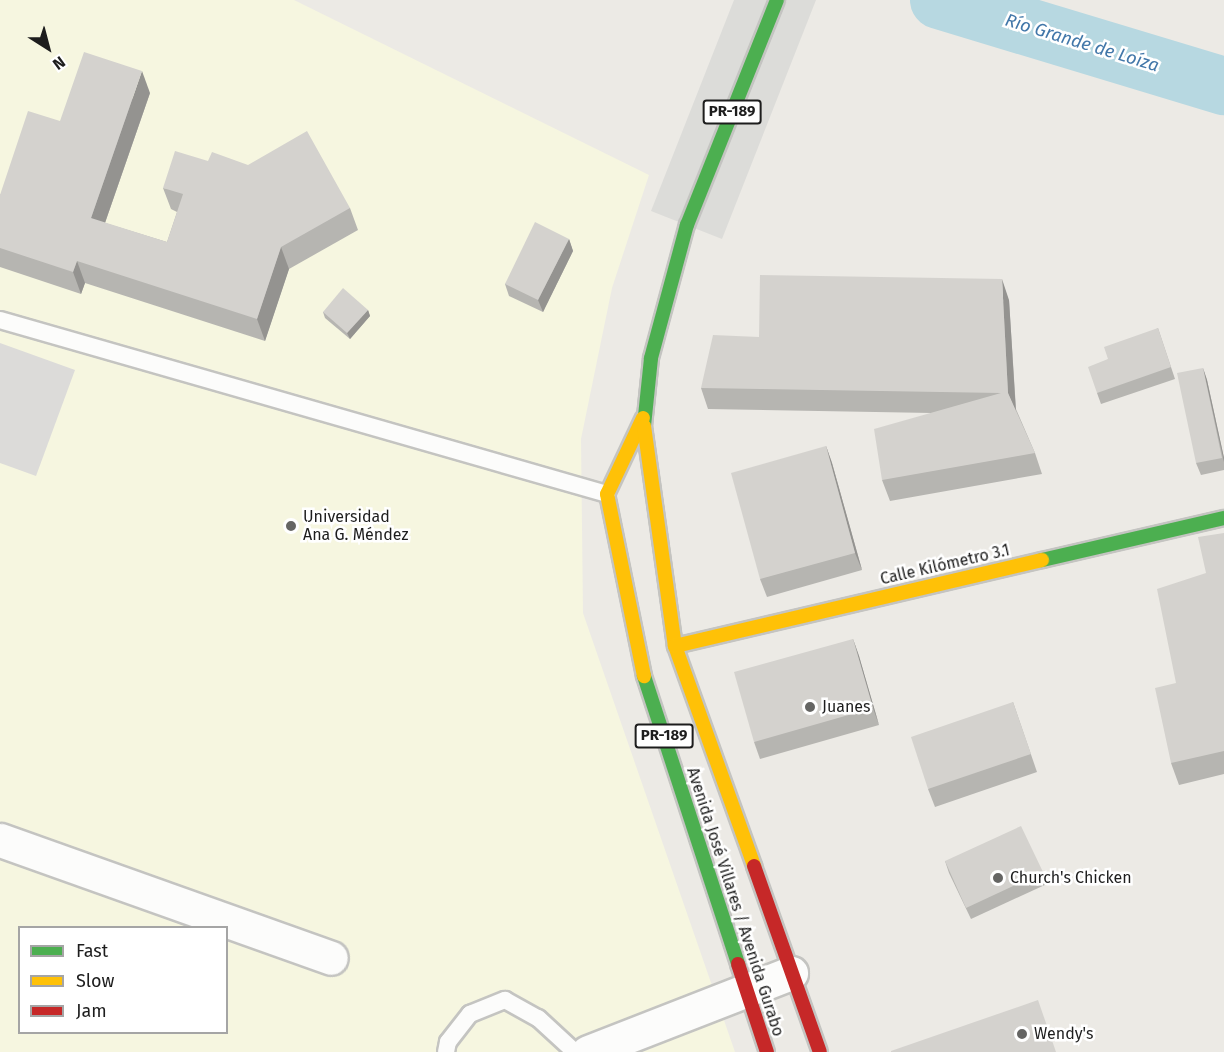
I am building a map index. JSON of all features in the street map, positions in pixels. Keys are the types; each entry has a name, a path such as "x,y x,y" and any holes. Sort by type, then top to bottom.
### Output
{"main road":[{"name":"Avenida José Villares / Avenida Gurabo","path":"777,0 687,225 651,358 643,418 675,646 820,1052"},
{"name":"Avenida José Villares / Avenida Gurabo","path":"643,418 607,494 639,657 767,1052"},
{"name":"Calle Kilómetro 3.1","path":"675,646 1224,518"}],"street":[{"path":"0,840 331,958"},
{"path":"588,1052 791,972"}],"lane":[{"path":"0,320 607,494"},
{"path":"446,1052 448,1042 470,1014 505,1000 538,1017 574,1052"}],"shaded area":[{"name":"Universidad Ana G. Méndez","path":"0,0 294,0 649,175 612,288 581,439 583,613 735,1052 0,1052"},
{"path":"0,343 75,370 36,476 0,463"}],"pier":[{"path":"734,0 816,0 722,239 651,211"}],"building":[{"path":"84,52 142,71 91,218 167,242 183,194 163,188 175,151 208,161 212,152 248,165 307,131 350,208 281,247 257,319 77,261 73,272 0,248 0,195 28,111 60,121"},
{"path":"535,222 569,239 538,300 505,284"},
{"path":"760,275 1002,279 1008,393 1035,453 882,480 874,429 1001,393 701,388 713,335 759,337"},
{"path":"343,288 368,310 347,333 323,312"},
{"path":"1158,328 1171,367 1097,393 1088,367 1108,359 1104,347"},
{"path":"1203,368 1222,458 1196,463 1177,373"},
{"path":"826,446 855,553 760,579 731,473"},
{"path":"1224,533 1224,751 1171,763 1155,688 1176,683 1157,589 1206,573 1198,537"},
{"name":"Juanes","path":"853,639 873,708 754,742 734,672"},
{"path":"1013,702 1031,754 928,789 911,737"},
{"name":"Church's Chicken","path":"1021,826 1043,872 966,908 945,861"},
{"path":"1038,1000 1056,1052 891,1052 891,1051"}],"waterway":[{"name":"Río Grande de Loíza","path":"939,0 1224,86"}],"traffic: fast":[{"path":"644,426 651,358 687,225 777,0"},
{"path":"1042,560 1224,518"},
{"path":"644,676 738,964"}],"traffic: slow":[{"path":"643,418 607,494 644,676"},
{"path":"644,426 675,646 754,866"},
{"path":"675,646 1042,560"}],"traffic: jam":[{"path":"754,866 820,1052"},
{"path":"738,964 767,1052"}],"place":[{"name":"Universidad Ana G. Méndez","path":"291,526"},
{"name":"Juanes","path":"810,707"},
{"name":"Church's Chicken","path":"998,878"},
{"name":"Wendy's","path":"1022,1034"}]}
